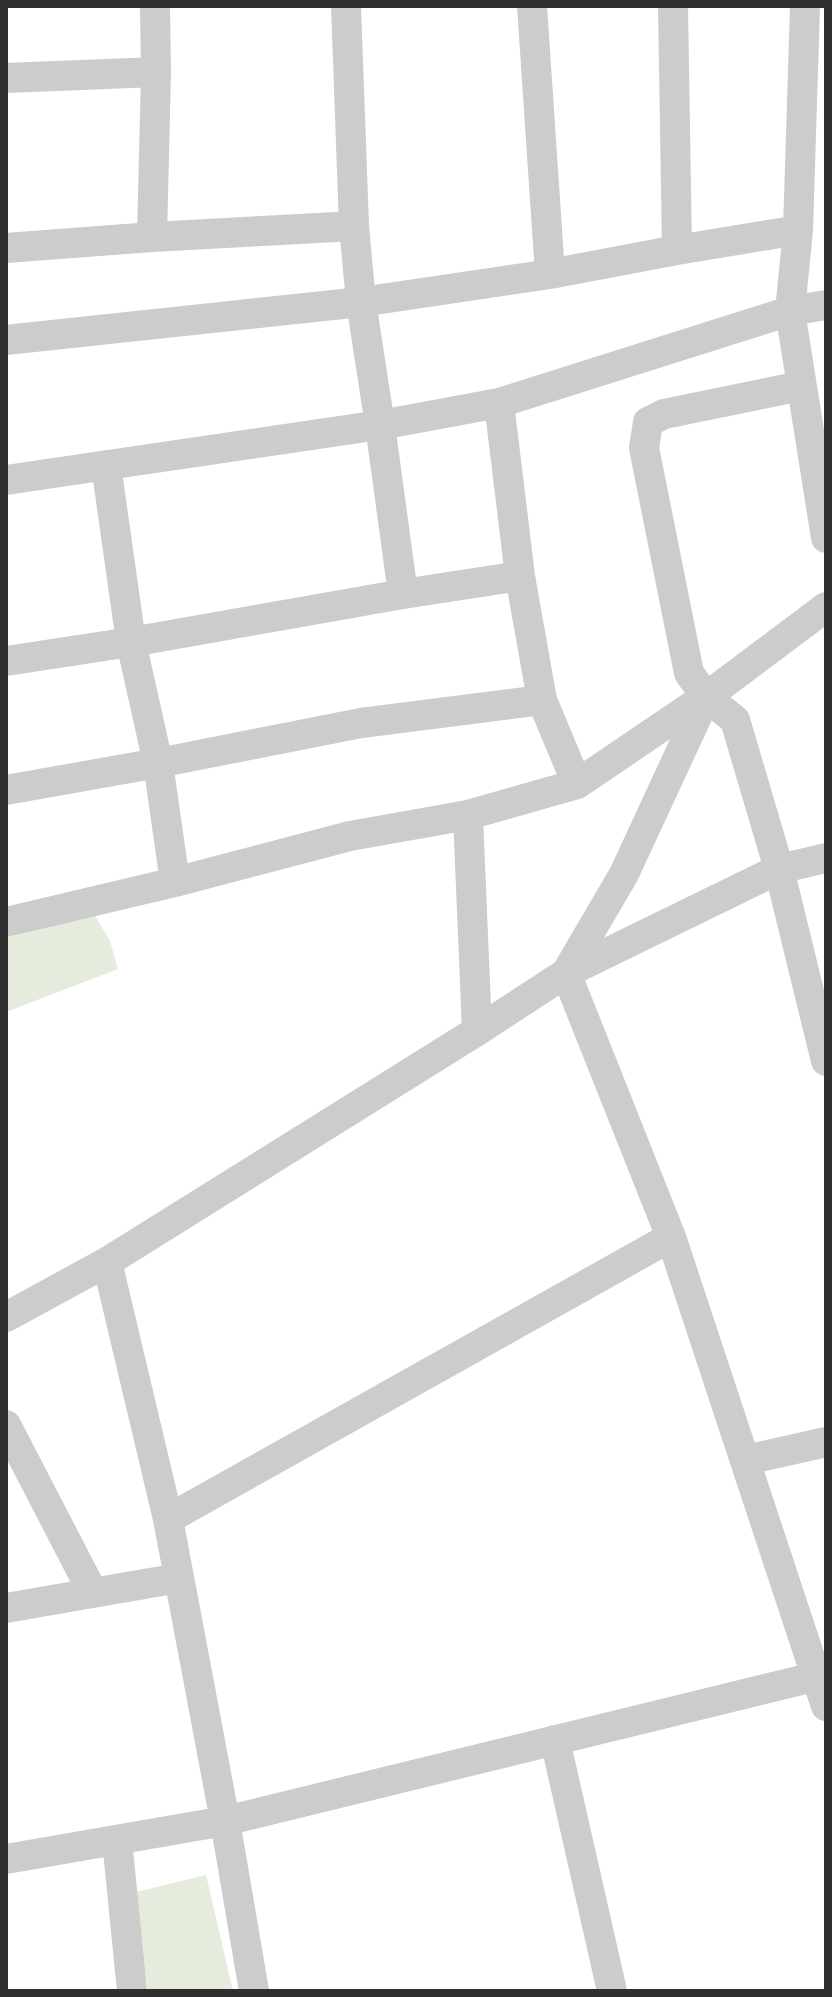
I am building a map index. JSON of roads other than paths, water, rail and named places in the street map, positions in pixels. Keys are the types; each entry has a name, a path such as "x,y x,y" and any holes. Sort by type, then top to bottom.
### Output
{"street":[{"path":"152,237 155,6"},
{"path":"346,6 354,226 361,302 403,594"},
{"path":"532,6 550,274"},
{"path":"673,6 677,250"},
{"path":"812,17 790,311 826,538"},
{"path":"6,78 156,72"},
{"path":"6,248 354,226"},
{"path":"6,340 361,302 550,274 798,230"},
{"path":"6,480 380,425 499,403 790,311 826,305"},
{"path":"801,386 664,414 648,422 644,448 689,673 706,697 735,720 779,869 826,1061"},
{"path":"499,403 520,576 542,700 577,784"},
{"path":"106,465 131,642 158,763 175,882"},
{"path":"6,661 520,576"},
{"path":"6,922 350,836 468,815 577,784 706,697 826,607"},
{"path":"566,973 624,874 706,697"},
{"path":"6,790 361,723 542,700"},
{"path":"468,815 477,1031"},
{"path":"6,1317 107,1262 566,973 779,869 826,858"},
{"path":"566,973 671,1237 822,1674 826,1706"},
{"path":"168,1519 671,1237"},
{"path":"107,1262 168,1519 254,1991"},
{"path":"6,1425 93,1593"},
{"path":"746,1460 826,1442"},
{"path":"6,1608 179,1578"},
{"path":"6,1859 225,1821 822,1674"},
{"path":"555,1740 612,1991"},
{"path":"117,1840 132,1991"}]}
